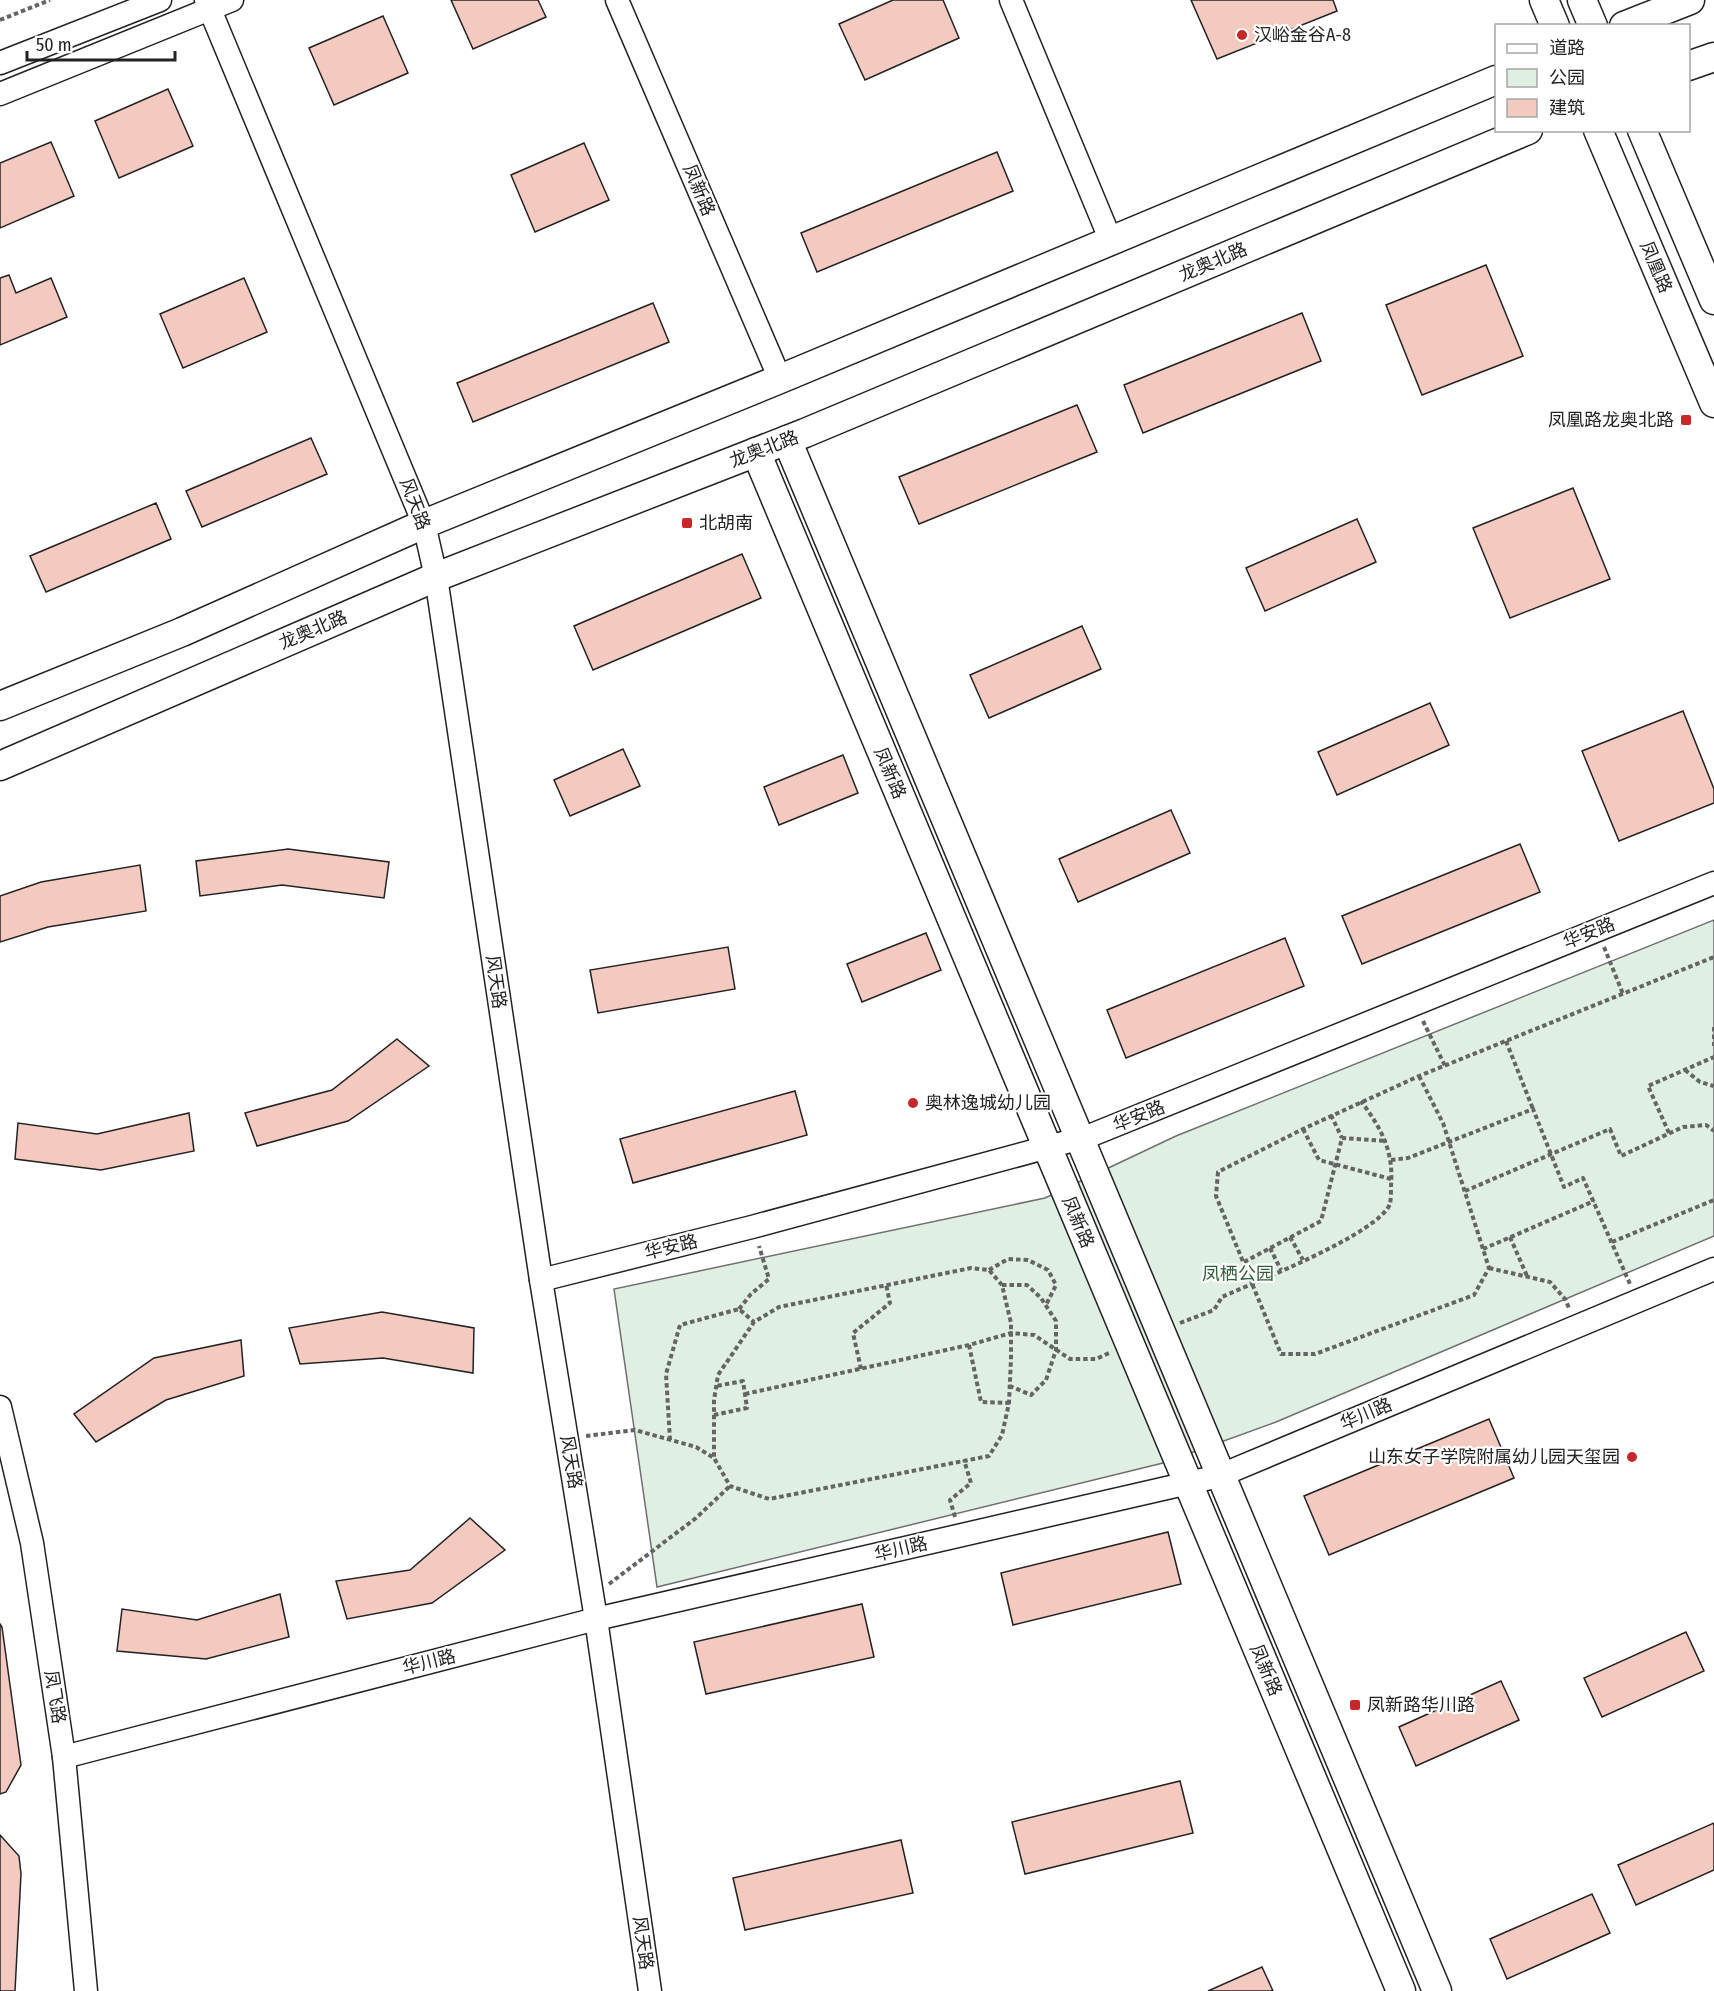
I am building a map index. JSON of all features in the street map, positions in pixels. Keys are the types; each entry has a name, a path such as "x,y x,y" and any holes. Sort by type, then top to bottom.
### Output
{"main road":[{"path":"1544,0 1554,24"},
{"path":"1582,0 1592,24"},
{"path":"1629,24 1690,0"},
{"path":"1690,66 1714,57"},
{"path":"0,706 182,632 424,524 780,380 1495,81"},
{"name":"龙奥北路","path":"0,766 436,577 787,440 1523,132"},
{"name":"凤凰路","path":"1599,132 1714,403"},
{"path":"1643,132 1714,300"},
{"path":"787,440 1437,1991"},
{"name":"凤新路","path":"756,452 1401,1991"}],"street":[{"path":"0,63 160,0"},
{"path":"0,94 208,5 232,0"},
{"name":"凤新路","path":"618,0 780,380"},
{"path":"1011,0 1111,241"},
{"name":"风天路","path":"208,5 424,524 436,577 540,1281 596,1619 650,1991"},
{"name":"华安路","path":"540,1281 1080,1139 1714,883"},
{"name":"华川路","path":"64,1756 596,1619 1221,1475 1714,1269"},
{"name":"凤飞路","path":"0,1407 32,1543 64,1756 86,1991"}],"path":[{"path":"0,20 50,0"},
{"path":"1419,1076 1443,1123 1489,1268 1474,1295 1315,1354 1281,1354 1216,1196 1218,1172 1361,1101 1419,1076 1445,1065 1714,957"},
{"path":"1610,962 1623,994"},
{"path":"1714,1027 1714,1046"},
{"path":"1430,1034 1445,1065"},
{"path":"1506,1041 1564,1187 1583,1178 1638,1301"},
{"path":"1670,1133 1648,1086 1714,1057"},
{"path":"1685,1070 1700,1082 1714,1086"},
{"path":"1161,1331 1214,1310 1222,1297 1348,1240 1372,1225 1389,1205 1392,1180 1391,1160 1387,1141 1377,1122 1361,1101"},
{"path":"1391,1160 1408,1158 1533,1109"},
{"path":"1244,1262 1321,1221 1342,1138 1331,1115"},
{"path":"1465,1191 1610,1129 1621,1156 1683,1127 1706,1125 1714,1131"},
{"path":"1303,1129 1319,1161 1392,1180"},
{"path":"1342,1138 1387,1141"},
{"path":"1612,1242 1714,1200"},
{"path":"1483,1249 1594,1201"},
{"path":"1290,1237 1303,1260"},
{"path":"1510,1237 1527,1276"},
{"path":"1270,1248 1281,1270"},
{"path":"670,1440 666,1374 680,1325 739,1309 751,1294 769,1279 763,1258"},
{"path":"714,1458 714,1415 718,1376 754,1322 779,1307 971,1268 989,1270 1008,1259 1029,1260 1048,1270 1056,1286 1046,1306"},
{"path":"1489,1268 1550,1282 1565,1299"},
{"path":"566,1438 634,1430 696,1447 714,1458 730,1486 770,1499 989,1456 1002,1435 1009,1403 1011,1323 1002,1285 989,1270"},
{"path":"861,1369 853,1333 890,1303 886,1284"},
{"path":"1002,1285 1027,1285 1041,1298 1056,1321 1056,1350 1046,1380 1031,1395 1010,1386"},
{"path":"739,1309 754,1322"},
{"path":"745,1394 969,1346 1011,1333 1034,1335 1070,1359 1096,1359 1130,1344"},
{"path":"969,1346 981,1402 1009,1403"},
{"path":"714,1415 747,1408 743,1381 716,1386"},
{"path":"954,1515 950,1500 971,1483 964,1461"},
{"path":"592,1597 696,1518 730,1486"}],"green space":[{"name":"凤栖公园","path":"1714,920 1714,1236 1276,1422 1163,1463 657,1587 614,1289 1045,1198 1176,1136"}],"building":[{"path":"451,0 538,0 546,17 473,49"},
{"path":"893,0 943,0 959,38 865,80 839,24"},
{"name":"汉峪金谷A-8","path":"1191,0 1333,0 1337,11 1217,59"},
{"path":"383,16 408,73 334,105 309,48"},
{"path":"168,89 193,146 119,178 95,121"},
{"path":"51,142 74,196 0,228 0,163"},
{"path":"584,143 609,200 535,232 511,175"},
{"path":"997,152 1013,191 817,272 801,233"},
{"path":"1486,265 1523,356 1422,395 1386,305"},
{"path":"9,275 16,293 51,278 67,317 0,345 0,278"},
{"path":"244,278 267,332 183,368 160,314"},
{"path":"653,303 669,342 473,422 457,383"},
{"path":"1302,313 1321,361 1143,433 1124,385"},
{"path":"1077,405 1097,452 919,524 899,477"},
{"path":"311,438 327,474 202,527 186,491"},
{"path":"1573,488 1610,579 1510,618 1473,528"},
{"path":"156,503 171,539 46,592 30,556"},
{"path":"1357,519 1376,562 1265,611 1246,568"},
{"path":"742,554 761,598 593,670 574,626"},
{"path":"1082,626 1101,669 989,718 970,675"},
{"path":"1430,703 1449,745 1337,795 1318,752"},
{"path":"1683,711 1714,789 1714,803 1619,841 1582,751"},
{"path":"623,749 640,786 570,816 554,780"},
{"path":"843,755 858,793 779,825 764,787"},
{"path":"1171,810 1190,853 1078,902 1059,859"},
{"path":"1520,844 1540,892 1362,964 1342,916"},
{"path":"288,849 389,862 384,898 282,885 200,896 196,861"},
{"path":"140,865 146,911 48,927 0,942 0,896 41,882"},
{"path":"926,933 941,970 862,1002 847,964"},
{"path":"1285,938 1304,986 1126,1058 1107,1010"},
{"path":"728,947 735,989 598,1013 590,970"},
{"path":"397,1039 429,1066 348,1121 257,1146 245,1113 332,1090"},
{"path":"795,1091 807,1135 633,1183 620,1139"},
{"path":"189,1113 194,1151 101,1170 15,1159 18,1123 97,1134"},
{"path":"382,1312 474,1328 473,1373 383,1358 300,1364 289,1328"},
{"path":"241,1340 244,1376 166,1400 96,1442 74,1414 154,1358"},
{"path":"1489,1419 1514,1478 1329,1555 1304,1496"},
{"path":"470,1518 505,1550 432,1603 347,1619 336,1581 410,1570"},
{"path":"1168,1532 1181,1584 1013,1625 1001,1573"},
{"path":"280,1594 289,1637 206,1659 117,1651 122,1609 197,1620"},
{"path":"862,1604 874,1657 706,1694 694,1642"},
{"path":"0,1624 21,1765 6,1792 0,1794"},
{"path":"1686,1632 1704,1671 1602,1717 1584,1678"},
{"path":"1501,1681 1519,1720 1416,1766 1399,1727"},
{"path":"1180,1781 1193,1833 1025,1874 1012,1822"},
{"path":"1714,1823 1714,1870 1636,1905 1618,1865"},
{"path":"0,1835 19,1856 21,1874 15,1991 0,1991"},
{"path":"901,1840 913,1893 745,1930 733,1878"},
{"path":"1592,1894 1610,1933 1507,1979 1490,1939"},
{"path":"1262,1967 1273,1991 1208,1991"}],"place":[{"name":"汉峪金谷A-8","path":"1242,35"},
{"name":"凤凰路龙奥北路","path":"1686,420"},
{"name":"北胡南","path":"687,523"},
{"name":"奥林逸城幼儿园","path":"913,1103"},
{"name":"山东女子学院附属幼儿园天玺园","path":"1632,1457"},
{"name":"凤新路华川路","path":"1355,1705"}]}
